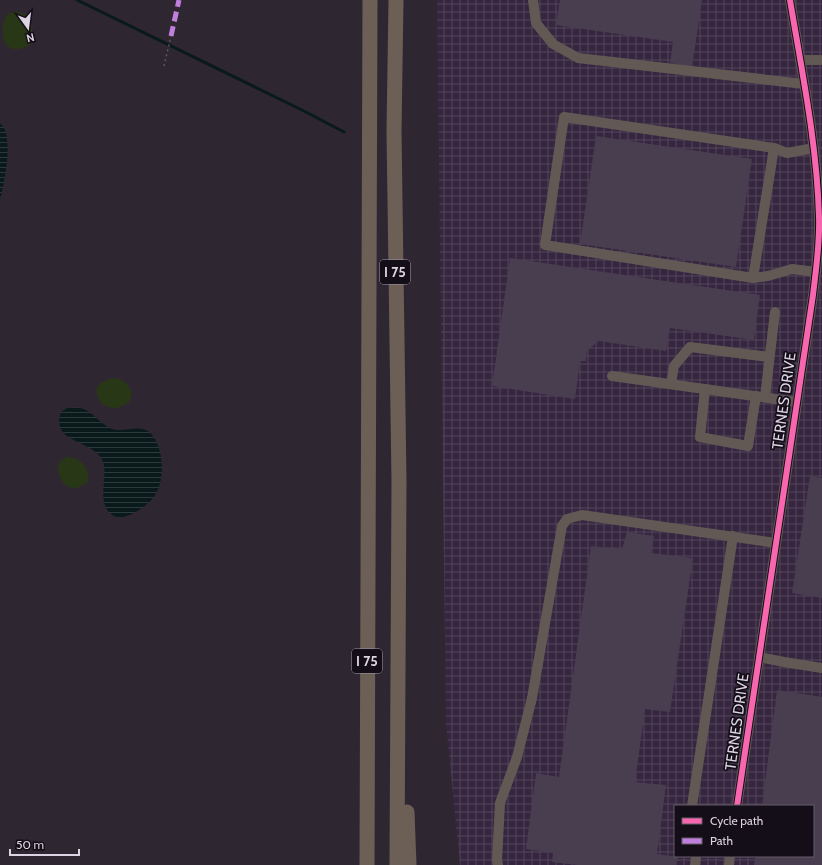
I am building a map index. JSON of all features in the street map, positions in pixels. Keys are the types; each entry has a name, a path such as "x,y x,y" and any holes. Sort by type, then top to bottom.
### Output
{"highway":[{"name":"I 75","path":"367,865 370,0"},
{"name":"I 75","path":"396,0 394,131 399,481 397,865"},
{"path":"398,675 404,703 409,865"},
{"path":"364,865 366,834"}],"street":[{"path":"533,0 536,23 553,44 578,58 804,84"},
{"name":"TERNES DRIVE","path":"737,805 797,402 818,296 816,272 820,218 820,189 790,0"},
{"path":"800,60 822,60"},
{"path":"814,148 787,153 774,148 564,117 545,245 753,278 768,276 792,269 816,272"},
{"path":"753,278 774,148"},
{"path":"705,389 700,437 748,446 769,358 775,312"},
{"path":"671,384 674,366 690,347 769,358"},
{"path":"612,376 797,402"},
{"path":"498,865 500,803 517,756 532,698 562,526 567,519 582,515 776,543"},
{"path":"692,805 733,536"},
{"path":"759,657 822,668"}],"path":[{"path":"164,66 171,36"}],"shaded area":[{"path":"437,0 822,0 822,865 460,865 446,723"},
{"path":"0,123 7,138 8,148 6,172 0,200"},
{"path":"67,408 84,409 106,426 115,430 139,428 148,431 154,437 160,454 162,474 157,491 153,498 145,506 133,514 121,517 116,517 111,514 106,508 103,492 104,468 102,460 92,449 65,434 59,421 61,412"}],"green space":[{"path":"17,12 25,14 31,25 32,41 30,45 14,49 6,44 3,28 5,18 8,14"},
{"path":"112,378 119,379 124,382 132,392 130,401 117,408 107,406 101,402 97,395 97,387 101,383"},
{"path":"66,457 71,457 80,461 86,467 88,482 82,486 71,488 63,482 60,477 58,464"}],"building":[{"path":"560,0 702,0 692,67 670,63 673,42 556,25"},
{"path":"596,136 752,159 736,267 580,244"},
{"path":"510,258 760,295 754,340 670,328 666,351 599,341 587,350 586,361 580,361 575,399 492,386"},
{"path":"810,476 822,478 822,598 792,593"},
{"path":"627,532 654,536 651,553 693,558 670,712 645,709 635,782 666,785 657,854 678,857 676,865 577,865 552,862 553,853 526,849 536,773 559,777 591,546 622,549"},
{"path":"777,690 822,697 822,865 754,865 755,857 814,857 814,805 762,805"}],"waterway":[{"path":"77,0 344,132"}],"marked path":[{"path":"171,36 179,0"}],"cycle path":[{"path":"737,805 813,295 818,246 818,190 812,135 790,0"}]}
